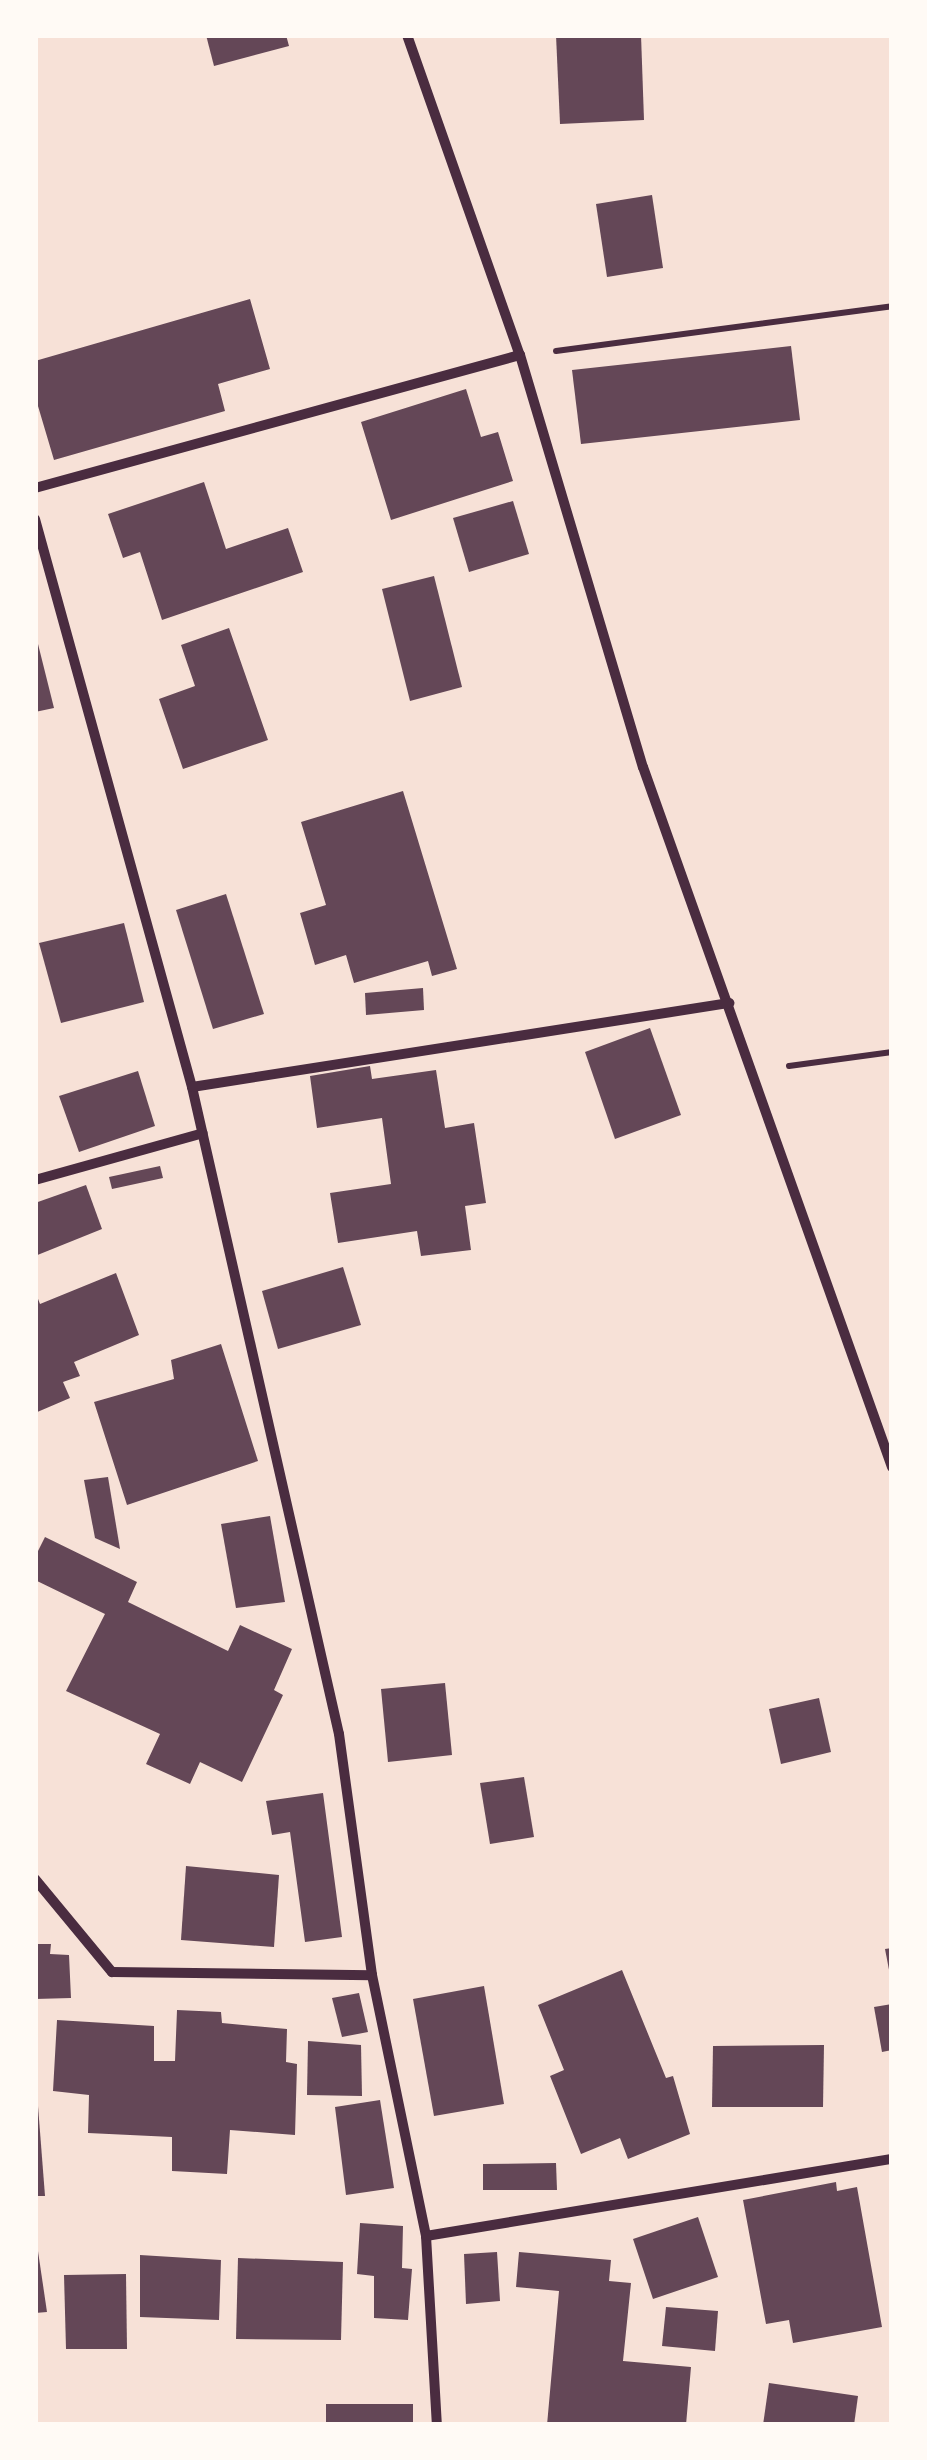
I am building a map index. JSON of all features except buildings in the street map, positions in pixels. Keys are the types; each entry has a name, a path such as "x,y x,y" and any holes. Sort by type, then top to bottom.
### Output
{"street":[{"path":"407,35 520,355 643,768 892,1467"},
{"path":"35,488 520,355"},
{"path":"35,519 192,1087 339,1734 372,1975 426,2236 437,2425"},
{"path":"192,1087 729,1003"},
{"path":"35,1180 203,1133"},
{"path":"35,1879 112,1972 372,1975"},
{"path":"426,2236 892,2159"}],"path":[{"path":"520,355 892,306"},
{"path":"753,1070 892,1052"}]}
